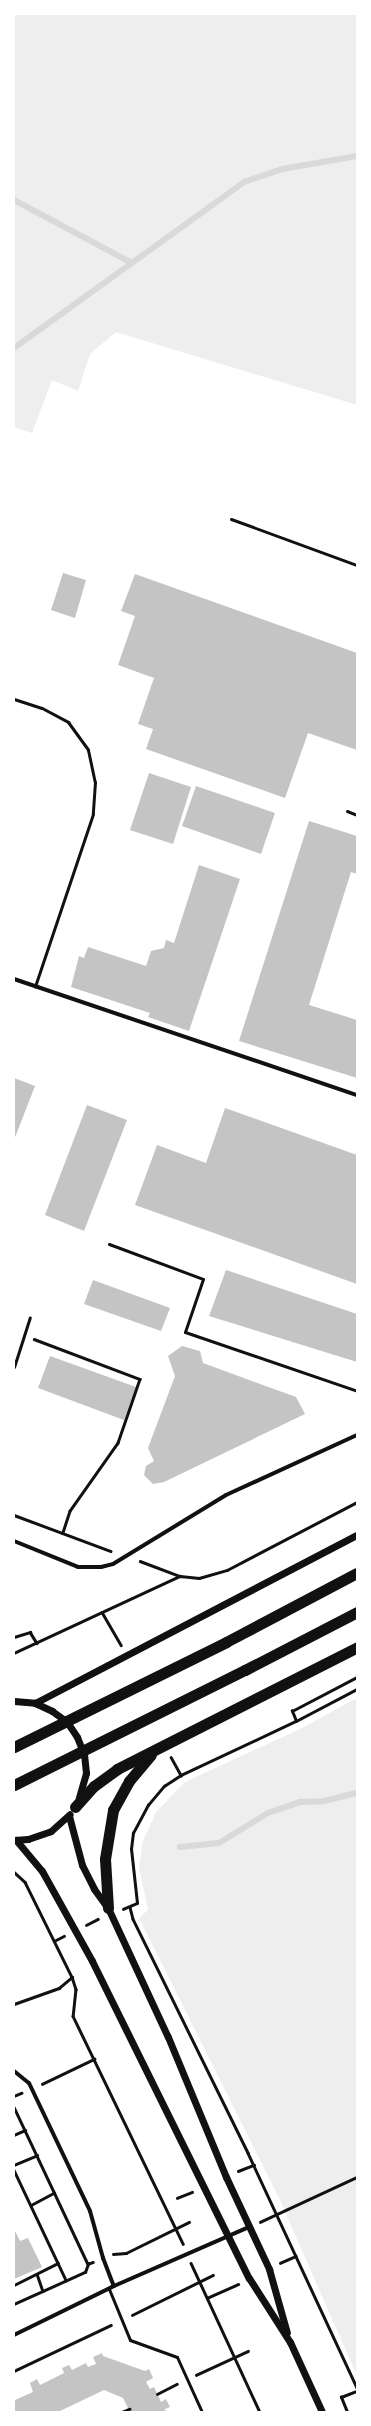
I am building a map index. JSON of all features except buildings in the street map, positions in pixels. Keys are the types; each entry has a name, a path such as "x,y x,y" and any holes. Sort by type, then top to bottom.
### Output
{"highway":[{"path":"14,1747 226,1642 357,1573"},
{"path":"14,1786 357,1612"},
{"path":"72,1812 104,1778 117,1769 154,1752 357,1647"},
{"path":"109,1911 105,1859 113,1810 129,1781 154,1752"}],"street":[{"path":"14,979 357,1096"},
{"path":"14,1541 78,1567 101,1567 127,1557 176,1524 226,1495 357,1435"},
{"path":"35,1703 357,1535"},
{"path":"14,1701 35,1703 52,1711 66,1722 78,1737 84,1754 85,1779 83,1790 72,1812 51,1831 28,1839 15,1840"},
{"path":"72,1812 82,1865 94,1889 109,1911 168,2038 248,2227 269,2269 290,2342"},
{"path":"15,1840 42,1870 75,1931 230,2236 249,2278 290,2342 322,2412"},
{"path":"14,2071 29,2082 90,2211 103,2258 114,2286"},
{"path":"14,2336 114,2286 248,2227"}],"lane":[{"path":"231,519 357,565"},
{"path":"14,699 42,708 68,722 88,750 95,782 93,814 35,986"},
{"path":"347,811 357,814"},
{"path":"109,1244 203,1279 185,1332 357,1391"},
{"path":"14,1367 30,1318"},
{"path":"109,2289 130,2340 177,2357 202,2412"}],"path":[{"path":"24,1336 140,1379 118,1443 70,1511 63,1533"},
{"path":"14,1515 180,1576 199,1578 227,1570 357,1502"},
{"path":"14,1653 180,1576"},
{"path":"14,1637 30,1632 36,1643"},
{"path":"296,1721 292,1711 357,1677"},
{"path":"54,1941 75,1931 109,1911 130,1907 138,1903 131,1849 133,1833 148,1805 164,1786 180,1775 296,1721 357,1689"},
{"path":"14,1872 25,1882 72,1977 76,1990 73,2016 175,2228 260,2412"},
{"path":"130,1907 133,1919 277,2215 357,2388"},
{"path":"14,2004 59,1988 72,1977"},
{"path":"14,2096 32,2089 94,2059"},
{"path":"14,2107 88,2264 85,2272 14,2304"},
{"path":"14,2134 25,2130"},
{"path":"14,2165 37,2156"},
{"path":"14,2170 66,2280"},
{"path":"248,2227 357,2177"},
{"path":"31,2205 33,2202 54,2193"},
{"path":"88,2264 117,2253 126,2253 189,2222"},
{"path":"14,2285 58,2263"},
{"path":"36,2274 43,2291"},
{"path":"157,2394 248,2351"},
{"path":"347,2412 340,2397 357,2391"},
{"path":"122,2412 129,2409"}],"shaded area":[{"path":"14,14 357,14 357,405 116,332 90,354 78,391 52,380 32,433 14,427"},
{"path":"357,1698 357,2376 279,2198 139,1918 148,1910 139,1867 143,1841 156,1812 185,1782 300,1729"}],"waterway":[{"path":"14,348 244,182 282,169 357,156"},
{"path":"14,200 132,263"},
{"path":"180,1847 219,1843 268,1813 300,1802 324,1801 357,1793"}]}
